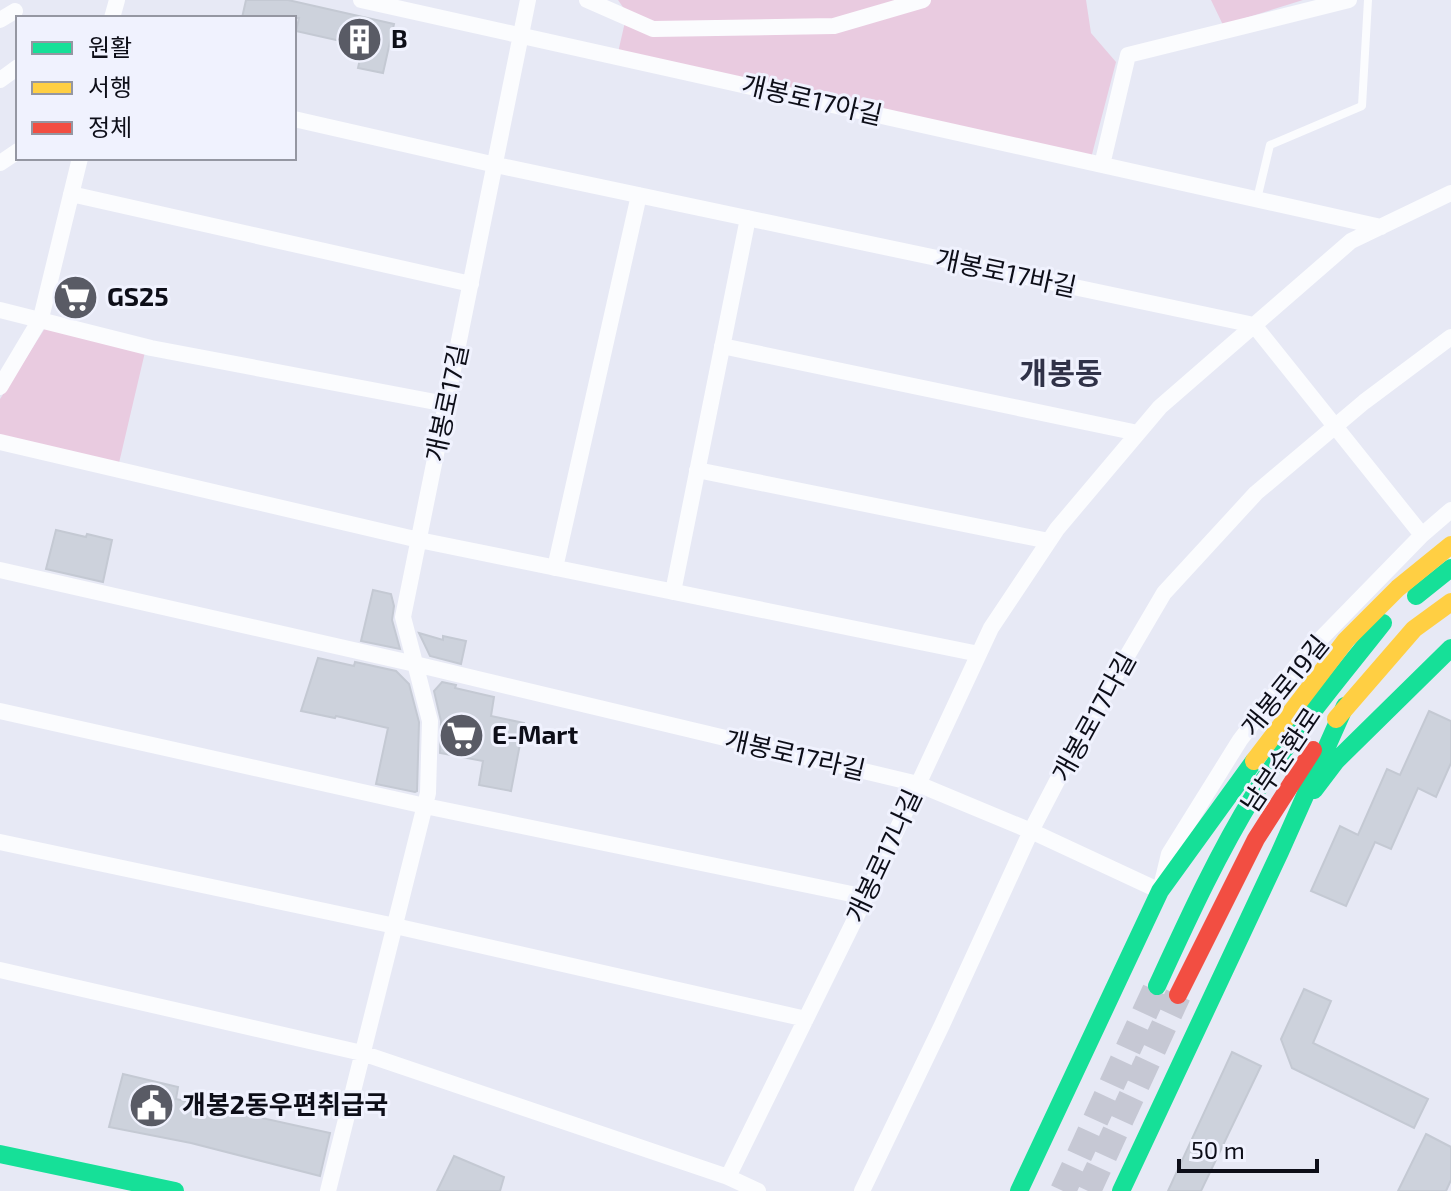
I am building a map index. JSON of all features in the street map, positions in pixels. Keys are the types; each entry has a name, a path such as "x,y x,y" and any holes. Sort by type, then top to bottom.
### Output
{"main road":[{"path":"1019,1191 1160,891 1283,720 1346,640 1398,588 1451,545"},
{"name":"남부순환로","path":"1157,986 1205,882 1255,794 1301,728 1383,623 1451,568"},
{"name":"남부순환로","path":"1178,995 1247,851 1275,803 1345,706 1414,629 1451,602"},
{"path":"1121,1191 1261,890 1315,788 1336,761 1451,648"},
{"path":"1280,852 1345,706"},
{"path":"0,1154 175,1191"}],"street":[{"name":"개봉로17아길","path":"361,0 1381,227"},
{"name":"개봉로17길","path":"328,1191 428,793 430,721 403,617 528,0"},
{"path":"587,0 653,29 834,26 923,0"},
{"path":"1102,165 1128,55 1349,0"},
{"name":"개봉로17바길","path":"296,119 496,165 1254,325"},
{"path":"0,387 41,318 80,160"},
{"name":"개봉로17나길","path":"728,1177 866,897 991,628 1049,541 1160,407 1351,241 1451,193"},
{"path":"71,194 471,284"},
{"path":"555,568 639,195"},
{"path":"673,592 748,218"},
{"path":"0,310 151,348 446,404"},
{"path":"1254,325 1422,535"},
{"name":"개봉로17다길","path":"862,1191 1031,831 1083,731 1164,593 1256,493 1451,337"},
{"path":"722,346 1138,433"},
{"path":"0,442 419,540 979,654"},
{"path":"697,470 1049,541"},
{"name":"개봉로19길","path":"1160,891 1169,854 1240,740 1303,657 1422,535 1451,510"},
{"name":"개봉로17라길","path":"0,570 415,664 918,784 1031,831 1160,891"},
{"path":"0,711 425,806 866,897"},
{"path":"0,842 395,926 806,1019"},
{"path":"0,970 362,1053 728,1177 758,1191"}],"lane":[{"path":"1257,199 1270,145 1362,106 1368,0"}],"shaded area":[{"path":"618,0 1086,0 1091,33 1116,62 1090,162 617,57 627,13"},
{"path":"1211,0 1303,0 1223,25"},
{"path":"47,325 145,352 119,463 0,438 0,399"}],"building":[{"name":"B","path":"246,0 288,0 394,24 383,73 358,68 363,46 296,31 299,18 296,16 242,16"},
{"path":"56,530 112,540 103,582 46,569"},
{"path":"373,590 391,594 394,606 392,620 400,649 361,641"},
{"path":"419,633 443,640 443,636 466,641 461,664 430,656"},
{"path":"318,658 396,671 409,684 419,722 417,791 376,784 388,728 301,711"},
{"path":"442,682 494,697 491,716 524,723 511,791 479,785 483,761 440,753 441,721 434,691"},
{"path":"1429,711 1451,721 1451,763 1436,797 1418,788 1391,849 1375,842 1346,906 1311,891 1340,826 1358,835 1387,769 1400,775"},
{"path":"1304,989 1331,1001 1313,1043 1428,1099 1414,1128 1292,1068 1281,1039"},
{"path":"1232,1052 1261,1066 1201,1191 1168,1191"},
{"path":"123,1074 178,1087 176,1099 330,1133 320,1176 191,1143 109,1127"},
{"path":"1426,1134 1451,1147 1451,1180 1446,1191 1398,1191"},
{"path":"454,1156 504,1177 500,1191 437,1191"}],"tunnel":[{"path":"1063,1191 1157,986"},
{"path":"1088,1191 1178,995"}],"traffic: fast":[{"path":"1416,596 1451,568"},
{"path":"1157,986 1215,865 1254,795 1300,729 1383,623"},
{"path":"1314,790 1336,761 1451,648"},
{"path":"1121,1191 1345,706"},
{"path":"1019,1191 1160,891 1254,761"},
{"path":"0,1154 175,1191"}],"traffic: slow":[{"path":"1254,761 1346,640 1398,588 1451,545"},
{"path":"1336,719 1414,629 1451,602"}],"traffic: jam":[{"path":"1178,995 1256,839 1313,750"}],"place":[{"name":"B","path":"360,39"},
{"name":"GS25","path":"76,297"},
{"name":"E-Mart","path":"461,735"},
{"name":"개봉2동우편취급국","path":"151,1105"}],"district":[{"name":"개봉동","path":"1061,374"}]}
